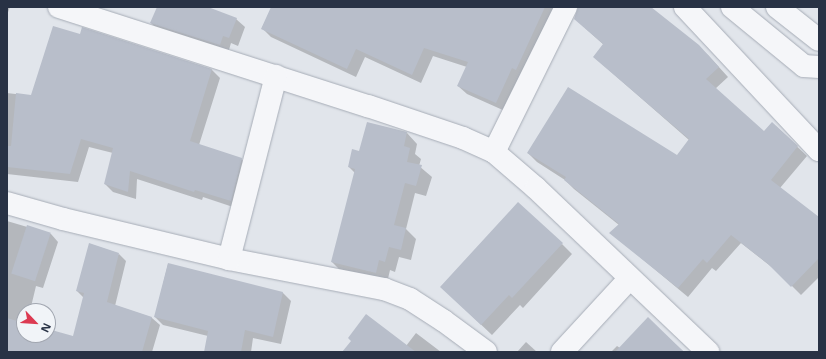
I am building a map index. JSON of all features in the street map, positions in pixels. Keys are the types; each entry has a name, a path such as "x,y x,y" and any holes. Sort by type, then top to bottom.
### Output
{"street":[{"path":"59,7 276,76 463,138 494,152 536,188 708,352"},
{"path":"494,152 566,7"},
{"path":"685,7 819,150"},
{"path":"732,7 804,66 819,68"},
{"path":"777,7 819,40"},
{"path":"229,259 276,76"},
{"path":"7,203 63,219 229,259 384,289 410,299 444,321 486,352"},
{"path":"562,352 630,278"}],"building":[{"path":"157,7 208,7 237,18 229,38 223,36 220,45 150,23"},
{"path":"271,7 545,7 516,70 512,68 496,103 457,86 468,62 424,48 412,75 356,49 347,69 261,29"},
{"path":"578,7 651,7 699,45 719,67 706,79 764,131 772,122 798,146 771,180 819,217 819,258 791,287 768,264 731,235 707,263 703,259 678,288 609,233 619,224 564,180 566,177 527,153 568,87 677,155 689,139 593,57 603,44 574,19"},
{"path":"53,26 80,34 82,27 212,69 190,141 242,158 231,201 195,190 194,192 130,171 128,192 104,184 113,148 81,139 70,174 7,167 7,146 11,146 16,93 31,95"},
{"path":"367,122 407,132 404,146 410,148 407,162 422,165 416,186 405,183 394,225 406,228 401,250 389,247 385,262 379,260 376,273 331,262 355,169 348,167 352,149 359,151"},
{"path":"518,202 563,243 512,298 509,295 481,325 440,287"},
{"path":"27,225 51,233 35,281 11,274"},
{"path":"89,243 119,253 107,302 152,317 142,352 7,352 7,318 16,321 16,343 56,343 56,331 73,336 84,293 76,291"},
{"path":"168,263 283,292 273,337 245,330 241,352 204,352 208,331 154,317"},
{"path":"366,314 416,352 342,352 351,341 348,338"},
{"path":"648,317 684,352 615,352"}]}
